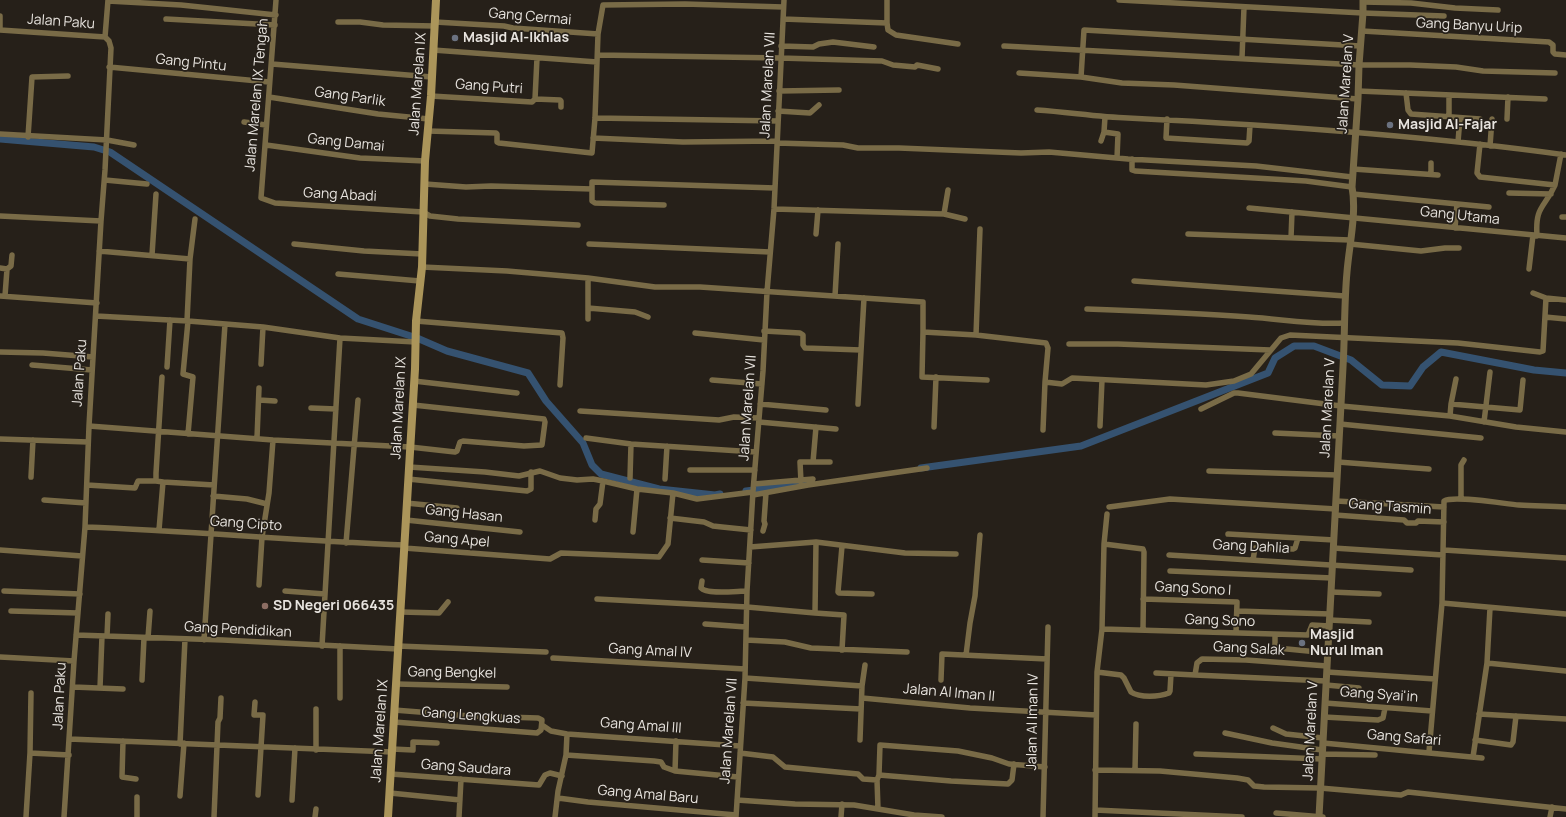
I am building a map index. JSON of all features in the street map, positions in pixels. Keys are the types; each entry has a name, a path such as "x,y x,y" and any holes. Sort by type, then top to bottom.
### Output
{"main road":[{"name":"Jalan Marelan IX","path":"388,817 405,547 416,321 422,267 425,161 431,96 436,0"}],"street":[{"path":"105,37 108,0 181,5 276,15"},
{"name":"Jalan Marelan IX Tengah","path":"261,193 266,145 266,125 276,0"},
{"name":"Jalan Marelan VII","path":"736,816 745,678 747,591 762,384 764,331 774,210 780,58 784,0"},
{"path":"887,0 888,30 896,35 958,44"},
{"path":"1119,0 1444,16"},
{"path":"1363,1 1498,10"},
{"name":"Jalan Marelan V","path":"1319,817 1340,436 1345,296 1352,218 1352,177 1356,133 1363,1"},
{"path":"428,131 496,133 497,141 499,143 592,153 595,118 598,34 602,8 604,5 685,2 783,7"},
{"path":"1242,58 1244,7"},
{"path":"0,16 0,30"},
{"path":"166,19 275,25"},
{"path":"783,19 887,23"},
{"name":"Gang Cermai","path":"338,22 360,22 383,25 435,24 504,26 598,34"},
{"name":"Jalan Paku","path":"0,30 105,37 109,41 111,48 107,142 88,442 85,527 72,688 64,817"},
{"path":"1081,77 1084,30 1360,46"},
{"name":"Gang Banyu Urip","path":"1362,31 1549,42 1553,45 1553,52 1555,54 1566,55"},
{"path":"781,46 813,47 819,44 833,42 874,47"},
{"path":"1004,46 1359,65 1410,65 1456,67 1483,71 1555,73"},
{"path":"433,50 597,62"},
{"path":"598,55 882,61 893,65 938,69"},
{"path":"535,99 537,58"},
{"path":"272,64 432,77"},
{"name":"Gang Pintu","path":"109,67 269,82"},
{"path":"1020,73 1081,77 1122,83 1358,95 1406,93 1545,98"},
{"path":"28,137 32,77 68,76"},
{"path":"779,91 839,90"},
{"path":"1406,93 1408,110 1411,114 1480,119"},
{"path":"1448,116 1449,95"},
{"name":"Gang Putri","path":"431,96 532,102 535,99 560,100 562,107"},
{"name":"Gang Parlik","path":"269,97 378,114 429,119"},
{"path":"1507,119 1508,97"},
{"path":"778,111 810,113 819,105"},
{"path":"1037,110 1105,117 1167,119 1356,133 1480,144 1564,155 1555,185 1551,194 1543,203 1537,217 1529,269"},
{"path":"1101,141 1104,132 1105,117"},
{"path":"595,118 778,121"},
{"path":"1458,142 1460,118"},
{"path":"1167,119 1166,138 1247,143 1250,141 1250,125"},
{"path":"1490,146 1492,119"},
{"path":"244,122 266,125"},
{"path":"1104,132 1118,134 1116,158"},
{"path":"0,134 107,142 134,146"},
{"path":"593,138 683,142 777,142 844,145 858,148 1049,152 1116,158 1256,166 1352,177"},
{"path":"1480,144 1476,173 1480,177 1555,185"},
{"name":"Gang Damai","path":"266,145 360,158 425,161"},
{"path":"1132,159 1132,170 1135,171 1306,181 1352,190 1489,207"},
{"path":"1431,174 1432,163"},
{"path":"1353,169 1438,175"},
{"path":"104,180 147,184"},
{"path":"664,205 595,203 592,201 593,182 775,188"},
{"path":"425,184 466,187 592,188"},
{"path":"944,214 948,190"},
{"name":"Gang Abadi","path":"261,193 261,198 275,203 424,212"},
{"path":"1509,193 1551,194"},
{"path":"152,255 156,194"},
{"path":"1455,228 1457,204"},
{"name":"Gang Utama","path":"1249,208 1566,238"},
{"path":"774,210 944,214 965,219"},
{"path":"816,234 818,210"},
{"path":"424,212 430,216 458,219 578,225"},
{"path":"1291,238 1292,212"},
{"path":"0,216 101,221"},
{"path":"188,434 193,377 183,375 188,321 190,259 194,218"},
{"path":"976,335 980,229"},
{"path":"1188,234 1274,236 1350,242 1422,251 1444,248 1459,248"},
{"path":"294,244 364,251 422,254"},
{"path":"589,244 770,252"},
{"path":"835,296 838,244"},
{"path":"99,251 190,259"},
{"path":"12,255 11,266 7,269 3,296 97,303"},
{"path":"422,267 482,269 588,278 655,286 700,287 923,302 922,377 987,380"},
{"path":"0,268 7,269"},
{"path":"338,274 420,281"},
{"path":"588,278 588,319"},
{"path":"1134,281 1345,296"},
{"path":"1533,293 1546,298 1566,300"},
{"path":"858,404 864,298"},
{"path":"1045,382 1062,384 1072,378 1206,385 1234,381 1255,371 1270,350 1281,338 1290,335 1458,343 1540,352 1543,351 1546,298"},
{"path":"588,308 635,312 648,317"},
{"path":"1087,309 1235,316 1323,324 1344,323"},
{"path":"96,316 263,327 340,338 416,341"},
{"path":"1545,317 1566,319"},
{"path":"166,367 170,320"},
{"path":"416,321 562,333 560,385"},
{"path":"204,640 225,324"},
{"path":"261,364 263,327"},
{"path":"764,331 800,333 803,336 804,348 861,350"},
{"path":"923,332 976,335 1046,343 1048,348 1043,430"},
{"path":"695,333 764,340"},
{"path":"322,646 340,338"},
{"path":"1069,344 1118,344 1270,350"},
{"path":"0,352 43,353 93,357"},
{"path":"32,365 92,370"},
{"path":"1484,422 1490,372"},
{"path":"156,481 162,377"},
{"path":"934,427 936,377"},
{"path":"1450,416 1456,379"},
{"path":"712,380 762,384"},
{"path":"1100,426 1102,380"},
{"path":"1452,404 1520,410 1523,380"},
{"path":"414,381 517,392"},
{"path":"257,438 260,388"},
{"path":"1201,408 1234,393 1238,393 1341,406 1450,416 1484,422 1566,432"},
{"path":"259,400 275,401"},
{"path":"346,543 358,400"},
{"path":"760,404 826,410"},
{"path":"89,426 273,440 410,447 455,452 457,451 460,442 541,446 543,444 544,419 413,405"},
{"path":"311,408 336,409"},
{"path":"580,411 719,420 736,417 836,429"},
{"path":"1340,424 1481,438"},
{"path":"813,462 816,427"},
{"path":"1275,433 1340,436"},
{"path":"586,438 631,444 756,452"},
{"path":"0,439 88,442"},
{"path":"31,477 33,440"},
{"path":"259,584 262,537 269,493 273,440"},
{"path":"630,478 631,444"},
{"path":"665,479 667,446"},
{"path":"1461,500 1461,465 1464,460"},
{"path":"801,483 800,462 830,462"},
{"path":"1338,462 1429,469"},
{"path":"409,467 485,472 519,476 540,471 560,478 577,480 593,479 637,489 673,493 697,499 801,483 928,468"},
{"path":"690,470 755,470"},
{"path":"408,479 527,491 531,489 531,472"},
{"path":"1209,472 1337,475"},
{"path":"754,490 766,493 813,479"},
{"path":"87,485 135,488 138,481 156,481 214,485"},
{"path":"595,520 596,509 600,504 603,481"},
{"path":"159,530 163,482"},
{"path":"633,532 637,489"},
{"path":"673,493 670,518 704,522 722,528 751,530"},
{"path":"763,531 765,524 766,493"},
{"path":"213,496 247,498 267,504"},
{"name":"Gang Tasmin","path":"1109,507 1170,499 1335,512 1404,520 1407,523 1444,522"},
{"path":"1430,752 1432,711 1442,603 1444,501 1446,499 1566,507"},
{"path":"44,500 86,503"},
{"path":"1336,500 1444,507"},
{"path":"406,503 457,508"},
{"path":"1095,817 1097,672 1102,629 1104,544 1107,514"},
{"name":"Gang Apel","path":"405,547 550,559 561,553 659,557 668,544 670,518"},
{"name":"Gang Hasan","path":"406,520 520,532"},
{"name":"Gang Cipto","path":"85,527 159,530 405,547"},
{"path":"1228,534 1334,540"},
{"path":"966,655 975,596 980,536"},
{"path":"1253,560 1255,548 1293,549 1295,548 1298,538"},
{"path":"750,547 816,542 905,553 956,554"},
{"path":"815,613 816,542"},
{"path":"1104,544 1143,549 1143,630"},
{"path":"842,546 838,592 872,594"},
{"path":"1333,548 1566,558"},
{"path":"0,550 82,556"},
{"name":"Gang Dahlia","path":"1169,555 1411,570"},
{"path":"702,560 749,563"},
{"path":"1170,571 1332,578"},
{"path":"702,581 701,588 710,592 747,591"},
{"path":"4,591 80,594"},
{"path":"285,591 325,594"},
{"path":"1331,592 1380,594"},
{"path":"597,599 747,607 844,615 842,650"},
{"name":"Gang Sono I","path":"1143,599 1237,602 1236,633"},
{"path":"401,612 439,613 448,602"},
{"path":"1442,603 1566,614"},
{"path":"1473,757 1487,662 1490,608"},
{"path":"11,611 78,614"},
{"path":"142,680 150,611"},
{"path":"1237,611 1368,622"},
{"path":"100,688 108,614"},
{"name":"Gang Sono","path":"1102,629 1308,635 1312,625 1330,620"},
{"path":"705,624 746,627"},
{"name":"Jalan Al Iman IV","path":"1043,817 1048,627"},
{"name":"Gang Pendidikan","path":"76,634 322,646 546,652"},
{"path":"1275,635 1275,647 1328,653"},
{"path":"180,796 185,639"},
{"path":"746,640 785,642 811,648 907,652"},
{"path":"340,646 340,698"},
{"path":"941,680 942,654 1046,659"},
{"path":"0,657 74,662"},
{"name":"Gang Amal IV","path":"553,658 745,669"},
{"name":"Gang Salak","path":"1195,675 1198,663 1202,659 1246,660 1327,669"},
{"path":"1487,662 1566,671"},
{"path":"860,740 862,686 865,665"},
{"path":"1327,669 1435,679"},
{"path":"1097,672 1121,675 1131,692 1136,695 1149,696 1169,693 1171,674"},
{"path":"1156,673 1326,683 1359,688"},
{"path":"745,678 862,686"},
{"name":"Gang Bengkel","path":"397,684 507,687"},
{"path":"72,688 123,689"},
{"path":"26,817 30,753 31,693"},
{"path":"214,817 218,722 222,698"},
{"name":"Jalan Al Iman II","path":"862,698 970,708 1096,715"},
{"path":"255,702 254,715 263,715 258,796"},
{"path":"743,703 861,709"},
{"name":"Gang Syai'in","path":"1325,703 1432,711"},
{"path":"1324,717 1378,720 1384,716 1385,708"},
{"path":"316,709 316,750"},
{"name":"Gang Amal III","path":"394,710 470,716 538,718 542,720 542,725 551,731 567,734 740,746"},
{"path":"1479,714 1566,719"},
{"path":"1475,740 1511,745 1513,742 1516,716"},
{"name":"Gang Lengkuas","path":"394,722 537,733 541,730 542,725"},
{"path":"1135,770 1136,724"},
{"path":"1273,728 1323,749"},
{"path":"1225,733 1272,743 1375,755"},
{"path":"556,817 566,755 567,734"},
{"path":"69,739 217,744 316,750 413,750 413,742 437,744"},
{"path":"123,741 122,778 136,779"},
{"path":"674,771 676,741"},
{"path":"878,809 880,745 958,751 1014,764 1045,767"},
{"path":"292,800 295,748"},
{"path":"1196,754 1323,749"},
{"name":"Gang Safari","path":"1323,749 1430,752 1482,758"},
{"path":"30,753 69,755"},
{"path":"740,753 773,757 785,767 858,774 863,779 878,777 1008,784 1012,780 1014,764"},
{"path":"566,755 660,762 664,767 674,771 738,777"},
{"path":"1095,770 1160,771 1237,778 1248,780 1252,785 1264,787 1320,788 1401,795 1408,792 1566,809"},
{"name":"Gang Saudara","path":"391,774 539,785 545,775 550,774 562,776"},
{"path":"459,817 461,779"},
{"path":"390,793 460,800"},
{"path":"137,797 137,817"},
{"name":"Gang Amal Baru","path":"558,798 736,816"},
{"path":"737,800 795,804 842,804 914,815 942,817"},
{"path":"841,817 842,804"},
{"path":"1550,817 1552,807"},
{"path":"316,809 316,817"},
{"path":"1095,810 1242,817"},
{"path":"1276,813 1323,817"}],"waterway":[{"path":"0,139 94,147 110,152 358,319 417,338 447,351 528,373 546,401 583,443 592,465 601,474 659,489 715,495 720,494"},
{"path":"921,468 1081,446 1268,373 1275,358 1294,346 1314,346 1351,360 1382,385 1410,386 1423,367 1441,352 1534,370 1566,373"},
{"path":"746,491 807,483"}],"place":[{"name":"Masjid Al-Ikhlas","path":"455,38"},
{"name":"Masjid Al-Fajar","path":"1390,125"},
{"name":"SD Negeri 066435","path":"265,606"},
{"name":"Masjid Nurul Iman","path":"1302,643"}]}
